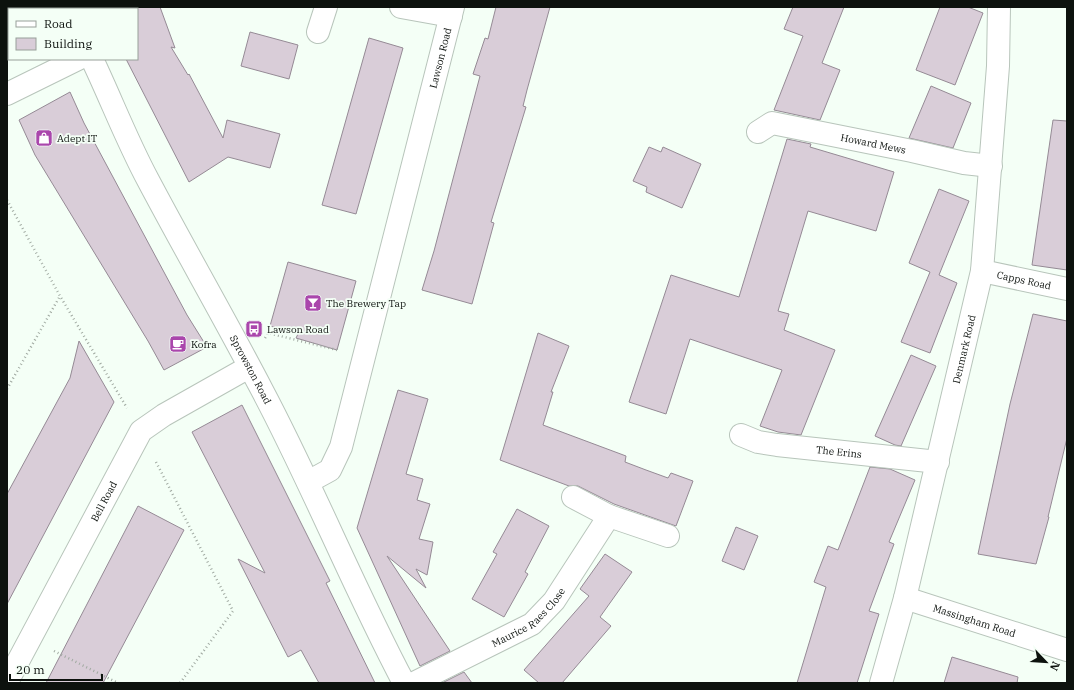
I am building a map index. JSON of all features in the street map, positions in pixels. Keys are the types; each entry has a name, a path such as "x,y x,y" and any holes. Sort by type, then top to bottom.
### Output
{"street":[{"path":"318,32 326,7"},
{"name":"Lawson Road","path":"308,482 330,470 341,447 452,12 401,7"},
{"name":"Denmark Road","path":"881,683 905,598 982,271 998,66 998,7"},
{"path":"7,94 76,60"},
{"name":"Sprowston Road","path":"92,60 147,178 228,324 248,367 308,482 380,638 404,683"},
{"name":"Howard Mews","path":"758,132 772,123 912,150 964,163 991,166"},
{"name":"Capps Road","path":"982,271 1067,289"},
{"name":"Bell Road","path":"7,682 141,431 164,415 248,367"},
{"name":"The Erins","path":"741,435 758,442 777,445 938,462"},
{"path":"573,497 610,516 668,536"},
{"name":"Maurice Raes Close","path":"414,683 532,624 554,601 610,516"},
{"name":"Massingham Road","path":"905,598 1067,650"}],"path":[{"path":"7,200 60,296 141,431 233,611 180,683"},
{"path":"7,389 60,296"},
{"path":"248,367 268,333 330,348"},
{"path":"30,639 118,683"}],"building":[{"path":"160,7 175,48 171,47 188,75 189,74 223,138 227,120 280,134 270,168 228,157 189,182 127,60 138,60 137,8"},
{"path":"496,7 550,7 523,106 526,107 491,222 494,223 472,304 422,290 434,251 480,76 473,74 485,38 488,39"},
{"path":"793,7 844,7 822,63 840,70 820,120 774,110 803,36 784,29"},
{"path":"940,7 968,7 983,13 955,85 916,70"},
{"path":"250,32 298,45 289,79 241,66"},
{"path":"369,38 403,48 356,214 322,205"},
{"path":"931,86 971,103 953,148 909,138"},
{"path":"70,92 84,123 187,315 207,347 164,370 148,341 35,155 19,120"},
{"path":"1053,120 1067,121 1067,270 1032,265"},
{"path":"787,139 811,144 810,147 894,172 876,231 808,211 778,311 789,314 784,330 835,350 801,435 778,432 760,426 782,370 690,339 666,414 629,402 671,275 739,297"},
{"path":"649,147 661,152 663,147 701,164 682,208 646,192 647,187 633,181"},
{"path":"939,189 969,201 939,275 957,283 930,353 901,342 930,272 909,263"},
{"name":"The Brewery Tap","path":"288,262 356,281 337,350 296,338 298,334 270,326"},
{"path":"1033,314 1067,321 1067,438 1049,517 1036,564 978,554 1010,404"},
{"path":"538,333 569,346 551,392 553,392 543,425 626,456 625,462 646,470 668,478 671,473 693,481 676,526 614,504 578,486 569,486 500,460"},
{"path":"79,341 114,402 7,604 7,494 70,378"},
{"path":"911,355 936,366 901,446 895,445 875,436"},
{"path":"398,390 428,399 406,474 423,479 417,500 430,504 419,539 433,542 427,575 416,569 426,588 387,556 450,651 420,666 357,528"},
{"path":"242,405 330,581 326,583 375,683 319,683 301,650 288,657 238,559 265,573 192,432"},
{"path":"870,467 890,469 915,480 889,542 894,544 869,611 879,614 857,683 797,683 826,587 814,582 828,546 838,550"},
{"path":"138,506 184,530 103,683 46,683"},
{"path":"517,509 549,526 525,572 528,574 504,617 472,599 497,554 493,552"},
{"path":"736,527 758,536 744,570 722,561"},
{"path":"605,554 632,572 600,617 611,626 562,683 539,683 524,670 589,596 580,589"},
{"path":"952,657 1018,677 1017,683 944,683"},
{"path":"464,672 472,683 442,683"}],"place":[{"name":"Adept IT","path":"44,138"},
{"name":"The Brewery Tap","path":"313,303"},
{"name":"Lawson Road","path":"254,329"},
{"name":"Kofra","path":"178,344"}]}
